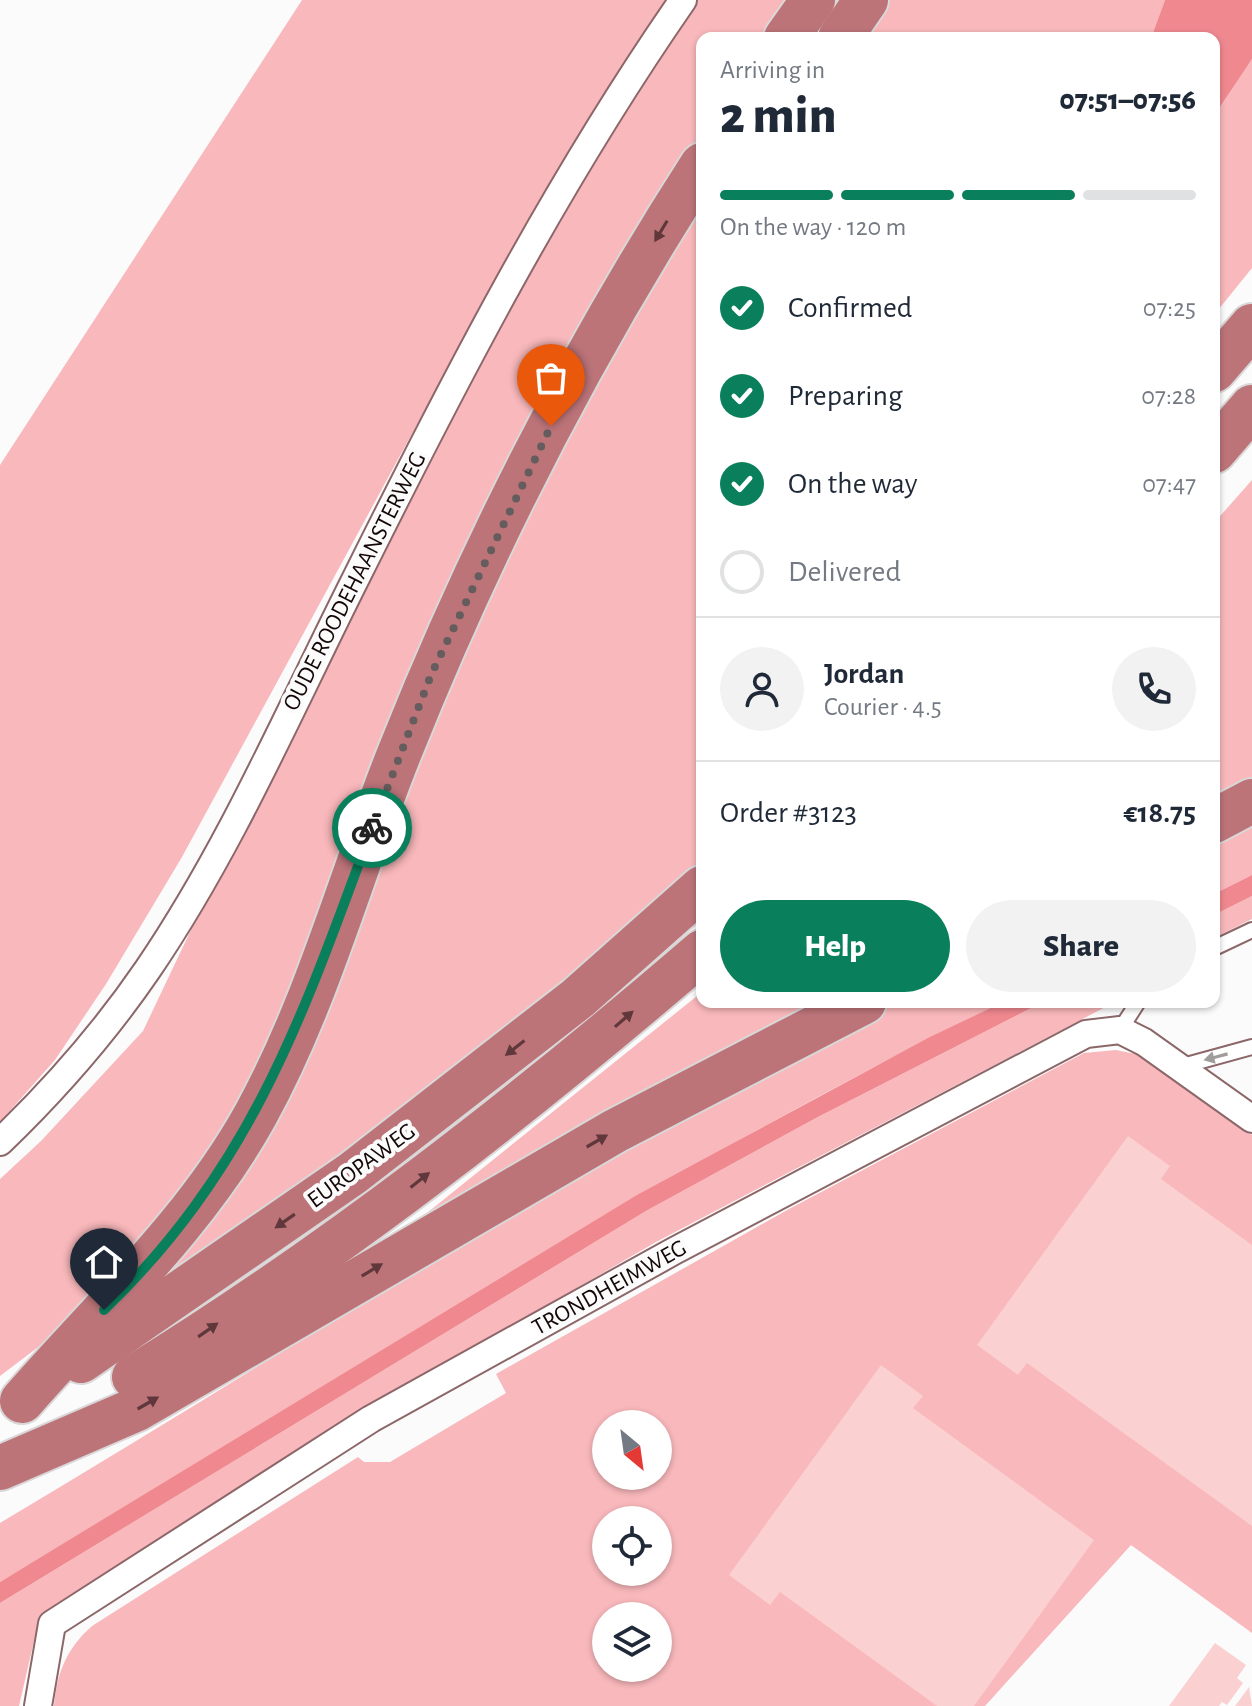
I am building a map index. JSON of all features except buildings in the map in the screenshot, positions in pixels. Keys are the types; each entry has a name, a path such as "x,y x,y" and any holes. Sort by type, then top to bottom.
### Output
{"highway":[{"path":"790,32 813,0"},
{"path":"844,32 866,0"},
{"path":"11,1408 178,1228 255,1116 315,986 399,752 466,600 536,453 627,289 696,175"},
{"path":"1220,329 1252,298"},
{"path":"1220,363 1252,326"},
{"path":"1220,444 1252,407"},
{"path":"1220,818 1252,801"},
{"name":"EUROPAWEG","path":"11,1408 353,1173 578,998 696,893"},
{"name":"EUROPAWEG","path":"0,1461 180,1348 385,1207 604,1036 696,957"},
{"path":"0,1468 137,1409 615,1131 852,1008"}],"street":[{"name":"OUDE ROODEHAANSTERWEG","path":"0,1142 36,1108 115,1016 178,923 236,818 472,346 563,185 683,0"},
{"path":"1120,1030 1252,1119"},
{"name":"TRONDHEIMWEG","path":"38,1706 52,1624 371,1419 674,1251 1086,1034 1120,1030"}],"lane":[{"path":"1220,945 1252,930"},
{"path":"1120,1030 1134,1008"},
{"path":"1179,1067 1252,1047"}],"shaded area":[{"path":"302,0 665,0 515,244 182,857 106,984 55,1060 0,1122 0,465"},
{"path":"694,0 798,0 776,32 696,32 696,152 658,213 311,961 213,1162 62,1329 0,1376 0,1179 41,1141 143,1031 247,812 554,222"},
{"path":"882,0 1165,0 1153,32 859,32"},
{"path":"1165,0 1252,0 1252,59 1220,107 1220,32 1153,32"},
{"path":"1252,59 1252,268 1220,308 1220,104"},
{"path":"696,197 696,871 580,974 401,1118 98,1333 176,1249 491,573"},
{"path":"1252,480 1252,783 1220,800 1220,516"},
{"path":"1252,814 1252,875 1220,891 1220,830"},
{"path":"1252,875 1252,896 1220,912 1220,891"},
{"path":"1252,896 1252,919 1220,935 1220,912"},
{"path":"696,997 696,1008 815,1008 412,1225"},
{"path":"875,1008 991,1008 873,1067 620,1208 0,1582 0,1523 549,1190 772,1062"},
{"path":"990,1008 1031,1008 818,1117 646,1211 0,1603 0,1582 637,1195 928,1038"},
{"path":"1031,1008 1104,1008 656,1242 377,1404 58,1607 37,1628 19,1706 0,1706 0,1603 646,1211 818,1117"},
{"path":"1116,1050 1145,1056 1252,1135 1252,1633 1131,1545 985,1706 54,1706 65,1662 76,1643 92,1626 358,1457 364,1462 390,1462 506,1393 496,1374 789,1209 1084,1053"}],"way so far":[{"path":"372,828 431,675 551,426"}],"route":[{"path":"104,1310 178,1228 255,1116 312,993 372,828"}]}
